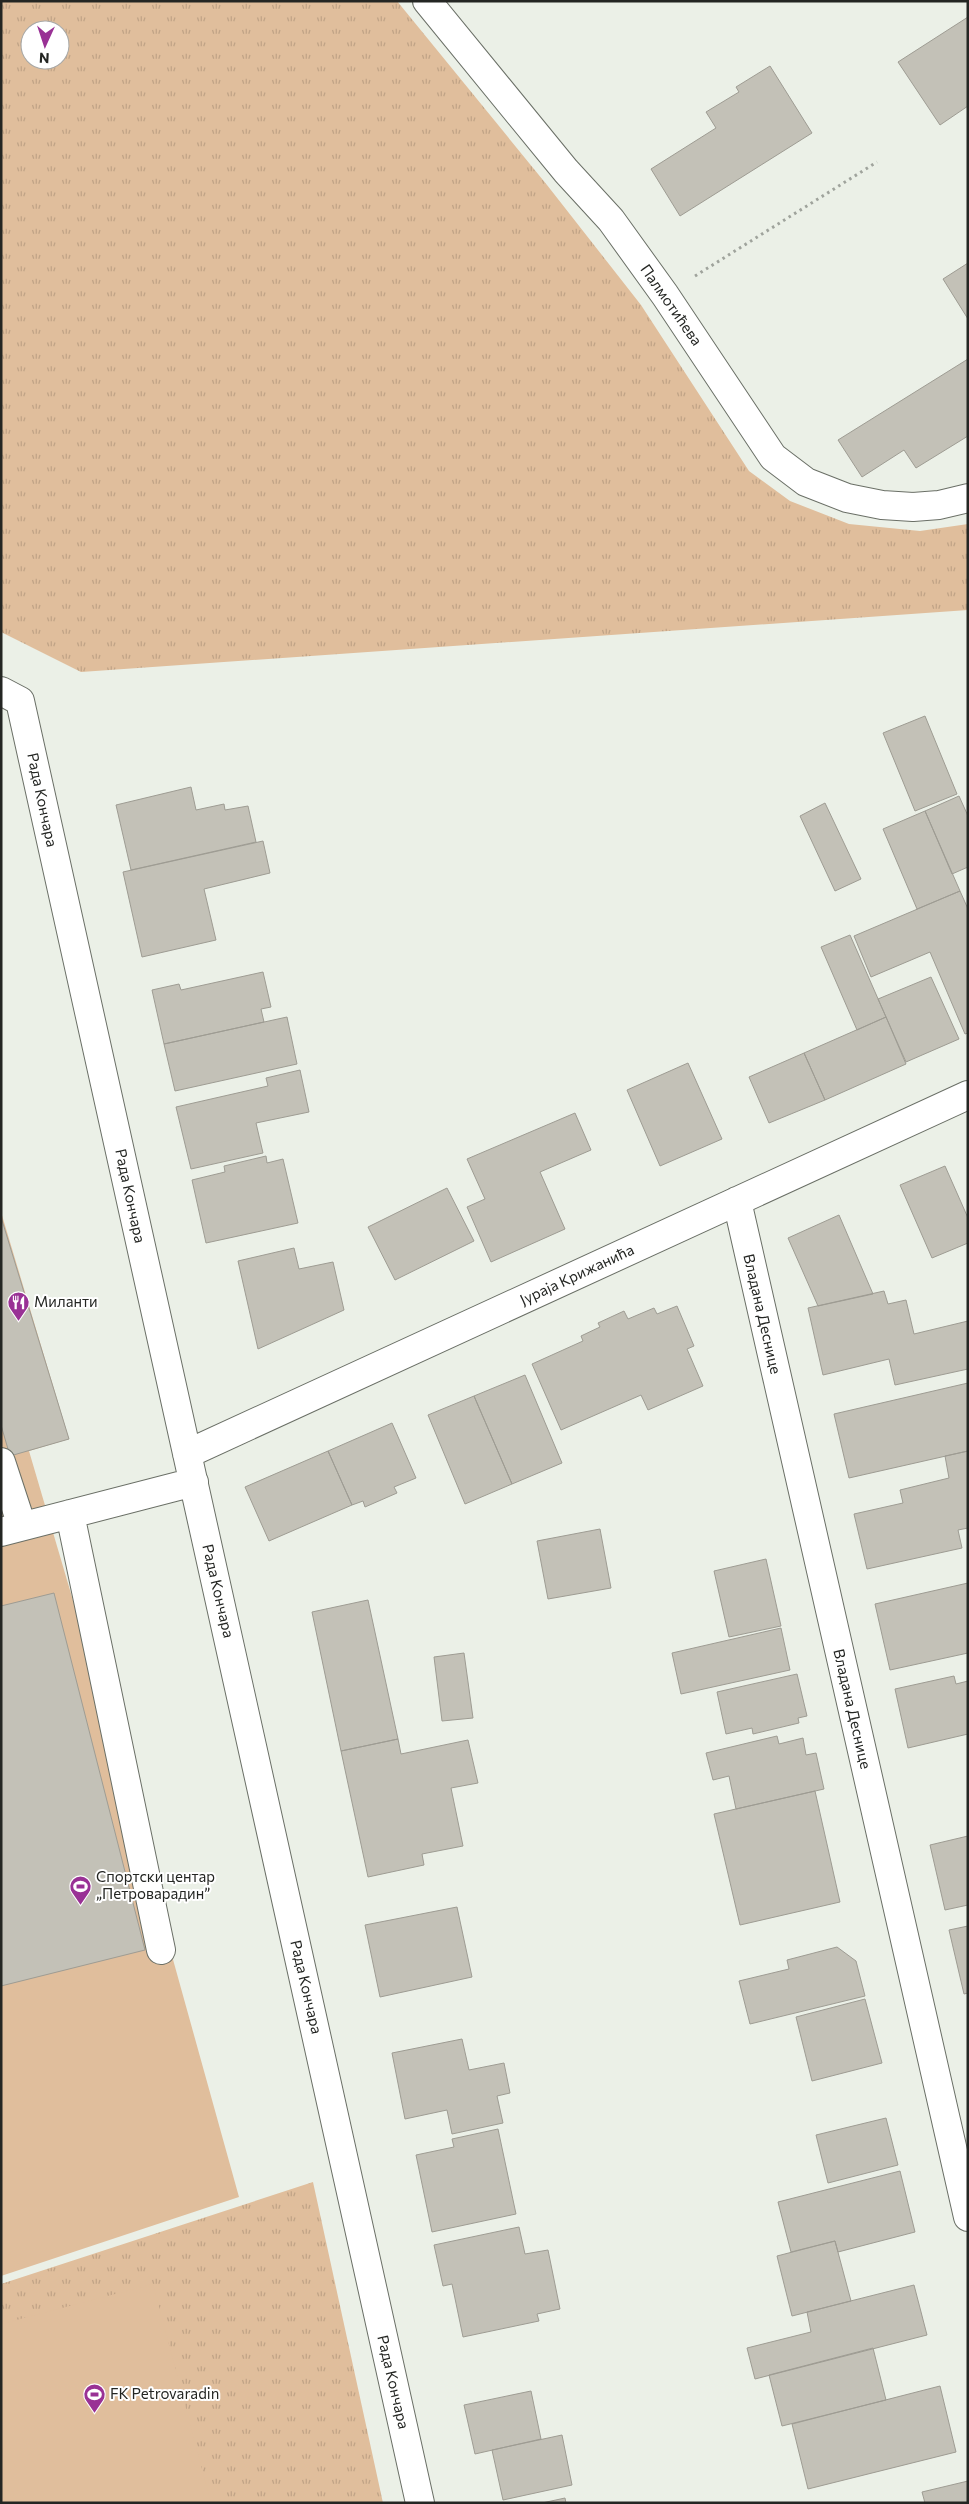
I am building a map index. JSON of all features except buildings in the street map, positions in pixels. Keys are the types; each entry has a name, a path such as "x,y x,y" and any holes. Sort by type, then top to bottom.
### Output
{"street":[{"name":"Палмотићева","path":"427,1 566,172 611,220 665,295 773,457 806,482 847,498 882,505 930,506 968,498"},
{"name":"Рада Кончара","path":"1,691 20,701 420,2503"},
{"name":"Јураја Крижанића","path":"187,1454 968,1095"},
{"name":"Владана Деснице","path":"737,1201 968,2217"},
{"path":"1,1462 12,1529 194,1482"},
{"path":"70,1514 161,1950"}],"path":[{"path":"665,295 877,162"}],"green space":[{"path":"1,1 397,1 547,185 641,305 749,471 790,501 849,524 920,531 968,524 968,610 81,672 1,632"},
{"name":"Спортски центар „Петроварадин”","path":"1,1212 69,1439 29,1451 77,1614 239,2197 1,2276"},
{"path":"313,2182 383,2503 1,2503 1,2284"},
{"name":"FK Petrovaradin","path":"153,2284 211,2503 1,2503 1,2324"}],"place":[{"name":"Миланти","path":"18,1321"},
{"name":"Спортски центар „Петроварадин”","path":"80,1905"},
{"name":"FK Petrovaradin","path":"94,2413"}]}
